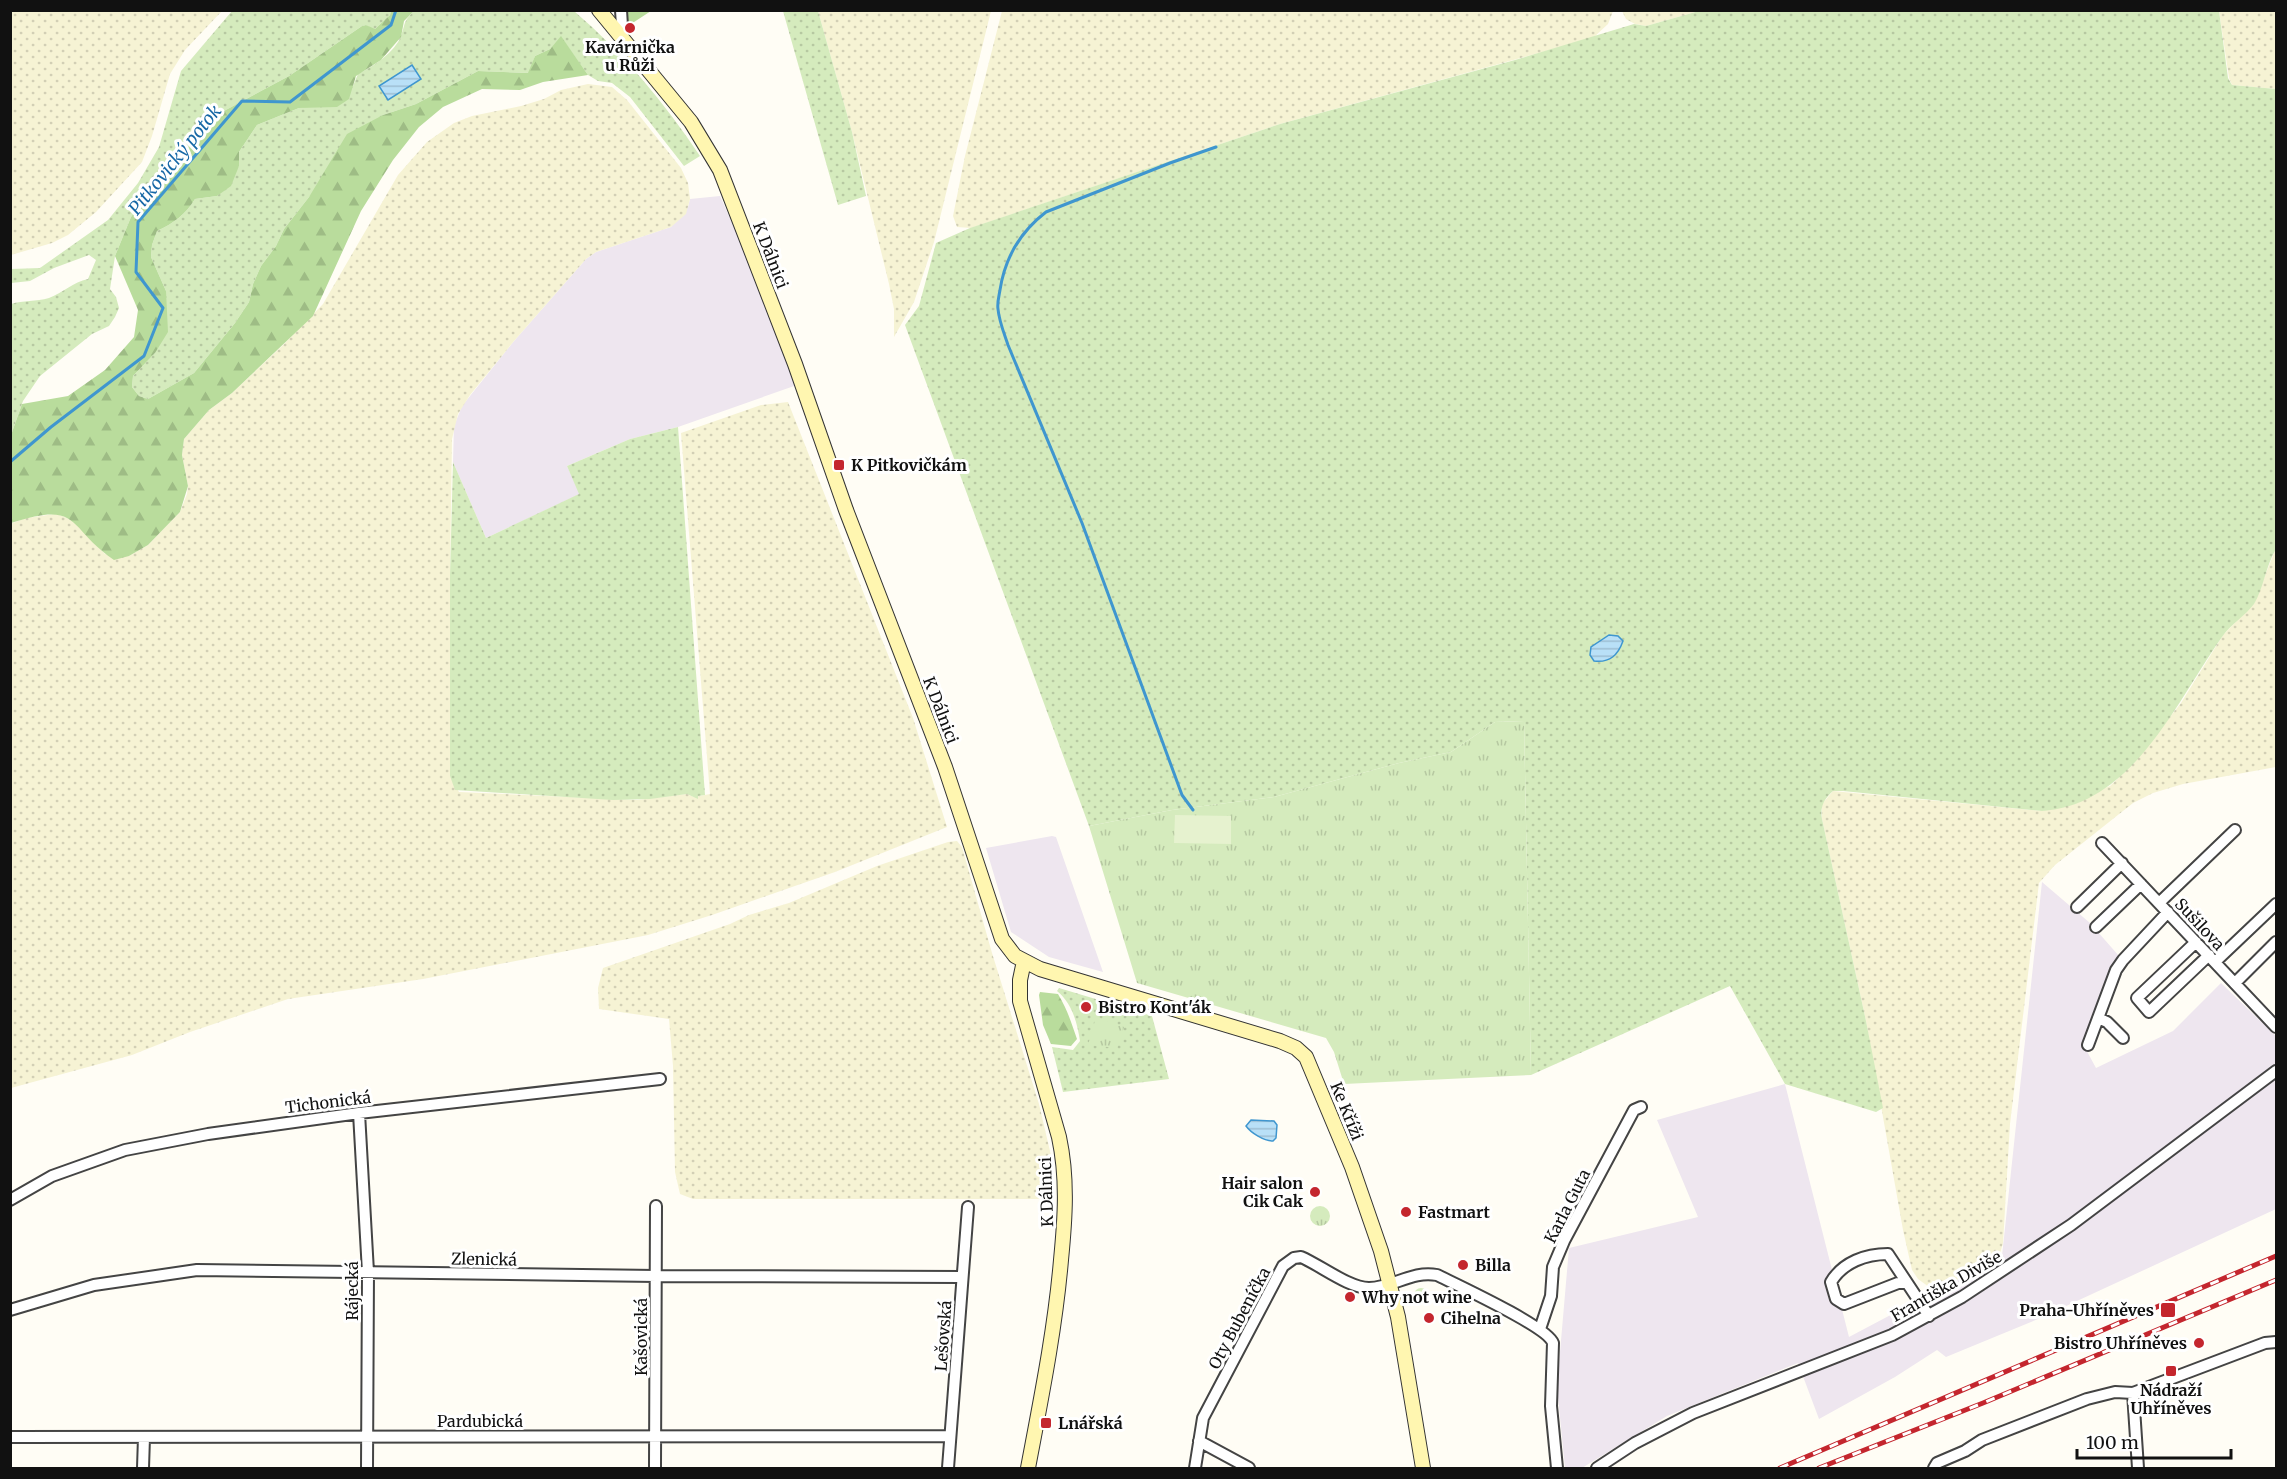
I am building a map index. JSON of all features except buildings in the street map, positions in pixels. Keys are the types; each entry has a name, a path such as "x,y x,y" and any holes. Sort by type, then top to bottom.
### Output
{"street":[{"name":"K Dálnici","path":"599,10 691,122 720,170 795,364 846,510 949,777 997,928 1008,948 1024,961 1020,980 1020,1001 1059,1137 1063,1157 1066,1201 1057,1304 1028,1468"},
{"path":"616,31 622,26 621,10"},
{"path":"2159,903 2235,830"},
{"name":"Sušilova","path":"2102,843 2277,1027"},
{"path":"2077,907 2121,863"},
{"path":"2096,927 2141,884"},
{"path":"2196,942 2137,998 2150,1012 2277,904"},
{"path":"2088,1045 2116,970 2168,912"},
{"path":"2235,983 2277,942"},
{"name":"Ke Kříži","path":"1024,961 1040,969 1280,1041 1301,1052 1310,1064 1352,1167 1390,1283 1408,1371 1423,1468"},
{"path":"2098,1018 2107,1022 2123,1038"},
{"name":"Františka Diviše","path":"1597,1468 1635,1443 1693,1413 1883,1338 1929,1316 2022,1259 2071,1225 2277,1071"},
{"name":"Tichonická","path":"10,1200 52,1176 125,1150 208,1134 359,1113 660,1079"},
{"name":"Karla Guta","path":"1540,1329 1551,1296 1553,1268 1564,1241 1634,1110 1641,1107"},
{"name":"Rájecká","path":"359,1113 368,1272 367,1468"},
{"name":"Kašovická","path":"655,1468 656,1206"},
{"name":"Lešovská","path":"948,1468 968,1207"},
{"path":"1906,1283 1898,1283 1844,1304 1836,1299 1831,1282 1837,1272 1852,1262 1874,1254 1888,1254 1929,1316"},
{"name":"Oty Bubeníčka","path":"1195,1468 1203,1418 1283,1266 1293,1258 1301,1257 1362,1288 1390,1283"},
{"name":"Zlenická","path":"10,1310 94,1285 197,1270 962,1277"},
{"path":"1390,1283 1417,1274 1437,1275 1540,1329 1551,1338 1553,1343 1551,1406 1557,1468"},
{"path":"1934,1468 1937,1463 1965,1451 1982,1440 2087,1399 2115,1392 2133,1393 2265,1343 2277,1342"},
{"path":"2133,1393 2138,1468"},
{"name":"Pardubická","path":"10,1437 950,1436"},
{"path":"143,1468 144,1437"},
{"path":"1199,1441 1249,1468"}],"shaded area":[{"path":"11,10 222,11 185,50 170,74 142,162 96,212 68,235 52,243 11,255"},
{"path":"818,11 991,11 934,242 914,302 894,337 894,309 889,284 852,132"},
{"path":"1002,11 1613,11 1608,24 1593,38 1280,124 971,228 957,227 953,216 965,156"},
{"path":"1622,11 1699,11 1646,26 1626,19"},
{"path":"2219,11 2276,11 2276,89 2232,85"},
{"path":"588,84 612,87 627,100 681,168 688,183 690,199 686,214 671,227 596,252 586,259 514,341 470,395 458,414 452,439 450,776 459,792 637,800 687,794 694,797 710,794 681,433 761,405 788,402 913,718 947,827 835,872 648,935 423,979 288,999 190,1032 132,1055 11,1088 10,524 26,518 55,514 76,523 105,554 129,556 148,545 180,512 187,494 188,486 182,455 184,439 209,410 232,393 323,304 398,175 427,142 454,123 472,116 521,106 544,99 561,90"},
{"path":"720,196 748,258 797,385 678,427 630,439 567,466 580,494 486,538 453,462 454,426 462,406 514,341 586,259 596,252 671,227 688,207 690,199"},
{"path":"2276,548 2276,767 2183,784 2153,793 2133,803 2055,865 2039,883 2010,1124 2003,1243 1999,1257 1947,1285 1929,1287 1918,1279 1912,1270 1903,1230 1866,1021 1822,819 1822,804 1833,791 2042,811 2110,786 2133,764 2181,703 2223,635 2254,603"},
{"path":"1056,837 1103,972 1049,957 1011,932 986,848"},
{"path":"957,841 962,847 1039,1104 1053,1164 1053,1195 1048,1199 693,1199 680,1194 675,1172 673,1066 669,1019 599,1009 598,988 603,968 730,924 749,915 789,903 877,866"},
{"path":"2042,882 2090,923 2119,956 2110,970 2083,1044 2096,1068 2173,1031 2221,983 2276,1036 2276,1209 2038,1319 1946,1357 1937,1350 1895,1377 1819,1419 1798,1363 1667,1416 1582,1468 1565,1468 1557,1387 1569,1248 1698,1217 1657,1120 1785,1084 1849,1337 2002,1256"}],"green space":[{"path":"232,11 391,11 390,15 374,30 366,25 362,26 289,76 222,112 202,130 131,217 115,256 110,289 116,297 119,308 115,317 109,326 92,334 40,376 23,401 11,435 11,304 49,298 88,279 96,260 89,255 54,268 30,281 11,283 11,269 40,268 108,220 138,183 159,147 181,71"},
{"path":"391,11 414,11 404,21 401,37 381,60 356,76 349,99 337,107 299,108 257,125 239,152 239,166 231,186 217,196 195,199 179,218 157,231 151,257 166,291 168,332 155,353 133,376 132,387 139,396 148,399 194,373 235,323 249,302 253,284 261,266 276,246 284,229 309,197 347,134 383,115 416,104 478,71 528,73 535,56 550,49 561,36 588,75 543,82 520,90 482,89 443,107 419,127 393,160 361,211 313,316 232,393 209,410 184,439 182,455 188,486 180,512 148,545 129,556 114,560 71,520 62,516 50,514 11,523 11,435 22,404 68,396 105,370 134,337 138,310 115,256 131,217 150,191 168,173 202,130 222,112 289,76 362,26 366,25 375,29 390,15"},
{"path":"414,11 574,11 642,79 700,156 684,166 630,97 612,83 598,81 588,75 561,37 550,49 535,56 529,73 478,71 416,104 383,115 309,197 284,229 276,246 261,266 253,284 249,302 194,373 148,399 139,396 132,387 133,376 155,353 166,311 166,291 151,257 157,231 179,218 195,199 217,196 239,166 239,152 257,125 309,106 353,86 358,74 377,63 394,48 406,20"},
{"path":"617,11 651,11 631,24"},
{"path":"783,11 818,11 852,132 866,196 838,205"},
{"path":"1699,11 2219,11 2228,78 2232,85 2276,89 2276,549 2260,592 2254,604 2222,637 2149,746 2127,770 2102,790 2074,804 2042,811 1843,791 1833,791 1827,797 1822,807 1822,819 1883,1108 1876,1112 1785,1084 1730,986 1531,1075 1524,721 1495,722 1451,752 1399,763 1274,797 1172,810 1089,826 905,325 919,306 936,243 970,228 1280,124 1515,60 1634,24 1646,26"},
{"path":"678,427 705,795 698,796 698,799 687,794 650,799 613,800 455,790 450,776 450,575 453,462 486,538 579,494 567,466 630,439"},
{"path":"1524,721 1531,1075 1344,1084 1334,1052 1326,1038 1137,983 1089,826 1172,810 1274,797 1399,763 1451,752 1495,722"},
{"path":"1175,815 1231,816 1231,844 1174,843"},
{"path":"1059,988 1152,1016 1169,1079 1063,1092 1052,1047 1073,1050 1080,1041 1073,1013 1057,991"},
{"path":"1040,992 1058,994 1077,1039 1071,1046 1051,1044 1043,1025"},
{"path":"1096,1017 1124,1027 1117,1048 1088,1045"},
{"path":"1320,1206 1327,1209 1330,1216 1327,1223 1320,1226 1313,1223 1310,1216 1313,1209"},
{"path":"1418,1288 1424,1288 1428,1295 1424,1302 1418,1302 1414,1298 1414,1292"}],"water":[{"path":"412,65 421,79 388,100 379,86"},
{"path":"1609,635 1618,636 1623,641 1619,650 1605,661 1594,661 1590,655 1591,647"},
{"path":"1251,1120 1274,1121 1277,1125 1276,1138 1269,1141 1254,1134 1246,1126"}],"waterway":[{"name":"Pitkovický potok","path":"10,462 51,427 144,356 163,308 136,272 138,222 242,101 290,102 391,25 396,10"},
{"path":"1193,810 1182,795 1082,523 1008,345 998,304 1002,278 1015,246 1046,212 1216,147"}],"railway":[{"path":"1780,1468 2276,1256"},
{"path":"1819,1468 1983,1403 2276,1280"}],"place":[{"name":"Kavárnička u Růži","path":"630,28"},
{"name":"K Pitkovičkám","path":"839,465"},
{"name":"Bistro Kont'ák","path":"1086,1007"},
{"name":"Hair salon Cik Cak","path":"1315,1192"},
{"name":"Fastmart","path":"1406,1212"},
{"name":"Billa","path":"1463,1265"},
{"name":"Why not wine","path":"1350,1297"},
{"name":"Praha-Uhříněves","path":"2168,1310"},
{"name":"Cihelna","path":"1429,1318"},
{"name":"Bistro Uhříněves","path":"2199,1343"},
{"name":"Nádraží Uhříněves","path":"2171,1371"},
{"name":"Lnářská","path":"1046,1423"}]}
